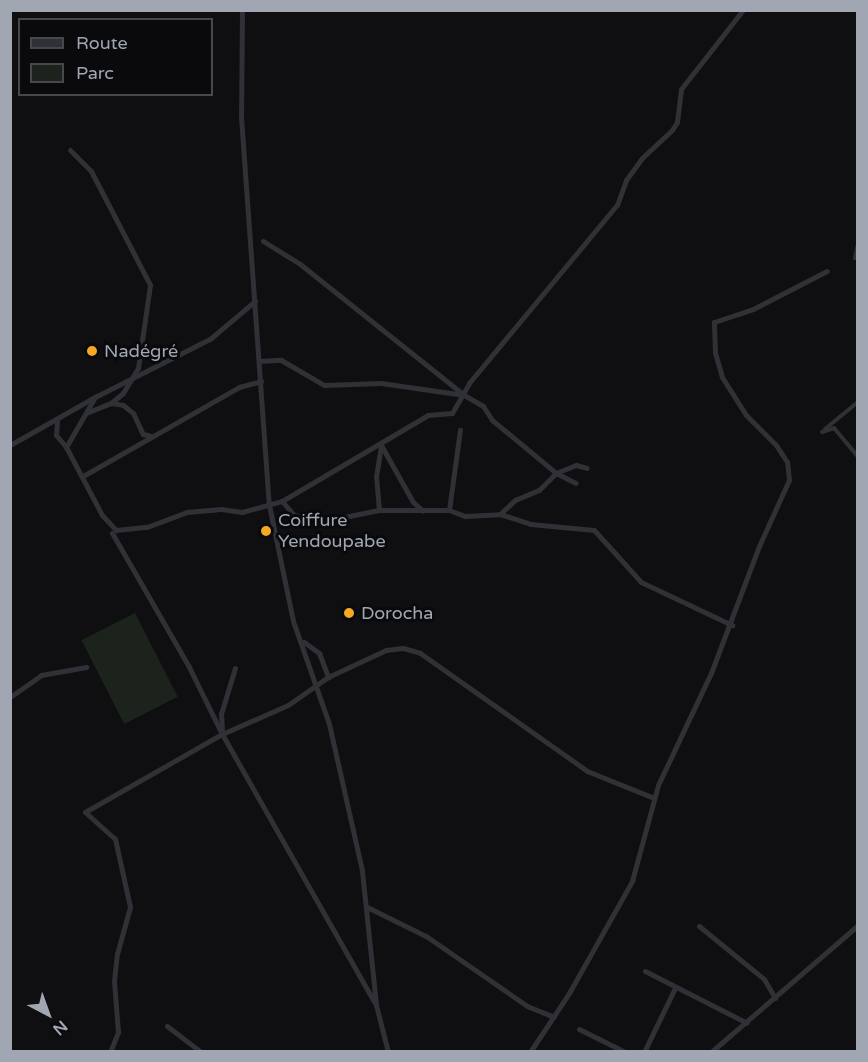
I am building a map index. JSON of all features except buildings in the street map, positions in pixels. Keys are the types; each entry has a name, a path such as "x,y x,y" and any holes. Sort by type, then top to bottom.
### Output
{"street":[{"path":"242,10 241,117 269,505 293,621 303,641 329,723 367,907 376,1005 388,1052"},
{"path":"57,421 56,435 83,476 102,515 116,530 147,527 187,512 221,509 242,512 282,501 381,445 428,415 453,413 469,383 559,271 617,205 626,180 642,158 672,130 677,122 681,89 743,10"},
{"path":"70,150 91,171 150,285 138,368 123,393 111,403 84,414"},
{"path":"263,241 300,264 464,395 483,406 492,420 556,473 576,483"},
{"path":"855,258 858,244"},
{"path":"530,1052 554,1017 632,881 654,798 732,625 759,546 789,480 790,470 776,445 746,415 722,377 715,353 714,322 753,309 827,271"},
{"path":"10,445 57,421 95,397 210,339 255,301"},
{"path":"259,362 281,360 324,386 381,383 464,395"},
{"path":"83,476 239,387 261,381"},
{"path":"66,447 78,431 84,414 95,397"},
{"path":"858,402 822,432 834,428 858,457"},
{"path":"111,403 123,405 134,413 143,434 151,436"},
{"path":"449,510 460,430"},
{"path":"379,510 376,477 381,445"},
{"path":"381,445 413,502 424,512"},
{"path":"500,514 515,500 539,490 556,473 576,465 587,468"},
{"path":"282,501 292,514 315,524 379,510 424,512 449,510 465,516 500,514 530,524 594,530 641,582 732,625"},
{"path":"112,533 189,667 222,734 376,1005"},
{"path":"303,641 319,653 328,677"},
{"path":"110,1052 118,1032 114,981 117,954 130,907 115,839 86,812 222,734 288,705 316,683 328,677 386,650 404,648 420,653 587,771 654,798"},
{"path":"10,698 41,675 86,667"},
{"path":"222,734 221,714 235,668"},
{"path":"367,907 426,936 480,977 527,1006 554,1017"},
{"path":"711,1052 858,924"},
{"path":"699,926 764,979 775,998"},
{"path":"645,971 747,1023"},
{"path":"644,1052 675,988"},
{"path":"167,1026 201,1052"},
{"path":"579,1029 625,1052"}],"green space":[{"path":"135,613 178,697 124,724 82,640"}],"place":[{"name":"Nadégré","path":"92,351"},
{"name":"Coiffure Yendoupabe","path":"266,531"},
{"name":"Dorocha","path":"349,613"}]}
